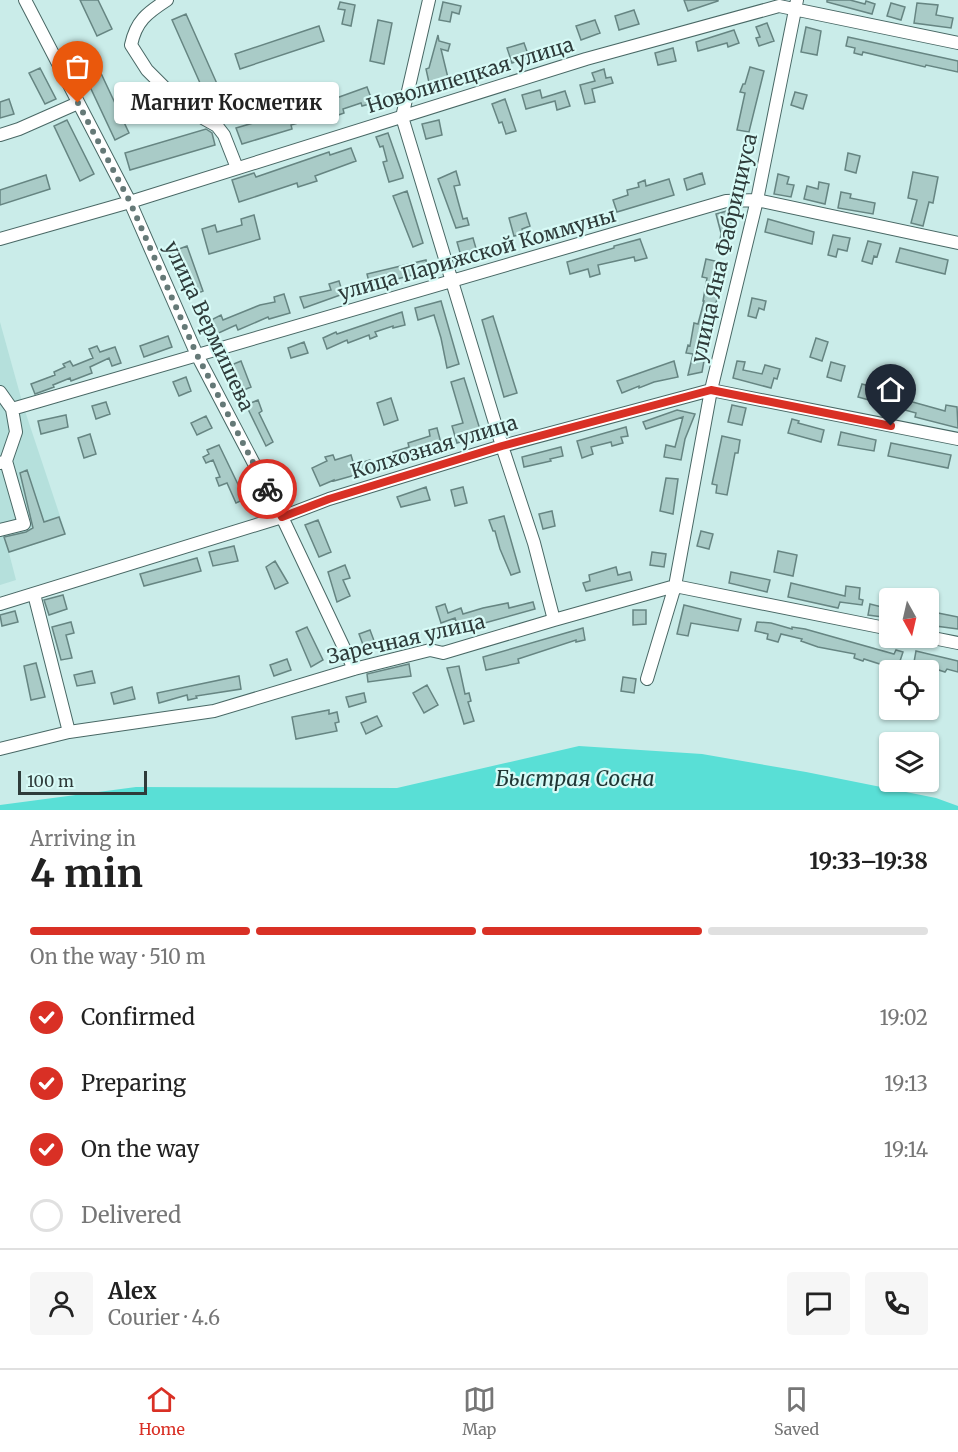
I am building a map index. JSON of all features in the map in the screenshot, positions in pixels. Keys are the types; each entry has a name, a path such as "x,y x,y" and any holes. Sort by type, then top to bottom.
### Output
{"street":[{"name":"улица Вермишева","path":"25,0 130,202 197,355 282,517 354,669"},
{"path":"167,0 135,27 131,45 147,70 184,108 217,126 224,135 237,168"},
{"path":"429,0 402,117 451,282 534,543 554,620"},
{"name":"Новолипецкая улица","path":"0,239 130,202 586,59 779,6 796,4 958,43"},
{"name":"улица Яна Фабрициуса","path":"646,679 675,586 711,390 757,200 796,4"},
{"path":"0,135 78,103"},
{"name":"улица Парижской Коммуны","path":"12,409 726,201 757,200 958,243"},
{"name":"Колхозная улица","path":"0,604 502,446 711,390 958,439"},
{"path":"0,392 12,409 16,432 3,462 24,524 0,530"},
{"name":"Заречная улица","path":"0,749 69,732 214,711 354,669 430,650 444,653 675,586 879,627"},
{"path":"34,594 69,732"},
{"path":"939,639 958,643"}],"shaded area":[{"path":"0,322 23,405 66,534 9,553 16,580 0,585"}],"water":[{"name":"Быстрая Сосна","path":"579,746 702,754 879,787 879,792 906,792 936,798 958,806 958,810 0,810 0,805 136,787 397,788"}],"building":[{"path":"80,0 98,0 112,29 97,36"},
{"path":"684,0 718,0 718,1 688,11"},
{"path":"827,0 850,0 865,4 866,1 875,4 872,14 827,2"},
{"path":"340,2 355,5 351,26 342,24 345,10 338,9"},
{"path":"443,2 461,6 459,14 452,12 450,22 439,20"},
{"path":"891,3 905,7 901,20 887,16"},
{"path":"917,3 938,5 936,15 953,18 951,28 914,23"},
{"path":"634,10 639,24 619,30 615,16"},
{"path":"186,14 222,95 208,101 172,20"},
{"path":"378,20 392,23 384,64 370,61"},
{"path":"595,20 600,33 581,40 576,26"},
{"path":"767,23 774,41 759,46 756,38 760,37 756,27"},
{"path":"319,26 324,41 240,69 235,54"},
{"path":"806,27 821,31 817,55 801,52"},
{"path":"734,30 739,43 728,47 727,43 698,51 696,42"},
{"path":"438,35 439,41 450,44 448,51 441,49 449,82 430,87 426,69 429,68"},
{"path":"848,37 958,61 958,72 926,65 925,67 863,52 862,55 854,53 855,48 846,46"},
{"path":"524,43 529,57 512,63 507,48"},
{"path":"673,48 676,61 658,65 655,53"},
{"path":"91,52 129,133 115,140 77,59"},
{"path":"750,67 764,71 749,132 737,130 745,93 740,92"},
{"path":"40,68 56,99 45,104 29,73"},
{"path":"604,69 606,78 611,77 613,83 592,89 595,102 585,104 580,85 595,81 592,73"},
{"path":"367,87 373,103 362,106 361,103 343,109 344,113 333,117 328,101"},
{"path":"540,90 542,98 565,91 570,106 557,110 555,101 526,109 522,95"},
{"path":"795,92 807,95 803,109 791,105"},
{"path":"9,99 14,114 0,118 0,102"},
{"path":"505,99 516,131 506,134 492,104"},
{"path":"314,105 319,121 310,123 309,120 291,125 292,129 242,144 236,128"},
{"path":"67,120 94,174 80,181 54,126"},
{"path":"439,120 442,135 426,139 422,124"},
{"path":"206,129 212,133 215,145 130,170 125,153"},
{"path":"388,133 403,176 403,178 389,182 383,162 387,161 383,146 380,147 376,137"},
{"path":"351,148 356,161 315,176 317,181 298,187 297,183 239,202 232,180 254,173 256,177 329,152 330,155"},
{"path":"848,153 860,156 856,173 845,170"},
{"path":"456,171 460,185 454,186 463,219 467,218 469,225 456,228 438,179"},
{"path":"913,172 938,177 933,203 929,202 923,226 911,223 917,200 908,198"},
{"path":"702,173 705,184 687,190 684,179"},
{"path":"778,174 789,177 787,184 794,185 791,197 774,194"},
{"path":"46,175 50,189 0,205 0,190"},
{"path":"669,179 674,195 617,212 613,200 628,195 627,190 639,187 638,183 645,180 646,186"},
{"path":"819,182 829,184 825,204 804,199 807,186 818,189"},
{"path":"407,191 423,243 413,247 393,196"},
{"path":"841,192 851,194 850,198 875,203 873,214 838,208"},
{"path":"727,211 731,223 727,249 719,248 721,233 716,214"},
{"path":"526,213 530,226 522,229 523,234 514,236 509,218"},
{"path":"254,215 260,239 209,254 202,229 215,225 217,232 242,225 241,219"},
{"path":"768,219 814,232 812,244 765,232"},
{"path":"833,235 850,238 847,251 838,249 836,257 828,255"},
{"path":"473,238 477,252 461,256 457,242"},
{"path":"640,239 647,258 635,261 634,257 598,265 600,274 590,277 588,269 570,274 567,262"},
{"path":"868,241 881,244 872,264 862,261"},
{"path":"187,246 203,291 191,296 171,252"},
{"path":"900,248 948,260 945,274 896,262"},
{"path":"706,259 724,263 702,372 688,375 693,354 686,353 688,345 690,346 694,323 698,324 704,301 707,278 702,277"},
{"path":"426,260 428,271 370,286 367,274"},
{"path":"339,281 343,294 304,308 300,297 331,290 329,284"},
{"path":"284,294 290,313 269,319 268,317 238,330 236,325 212,336 208,327 213,324 211,320 221,315 223,320 260,305 275,302 274,297"},
{"path":"752,298 766,301 764,310 759,308 756,318 748,316"},
{"path":"441,301 459,364 447,368 434,315 418,320 415,308"},
{"path":"402,312 405,325 375,332 377,336 370,339 369,335 348,343 347,340 327,349 323,338"},
{"path":"493,316 517,393 504,397 482,320"},
{"path":"168,336 172,347 144,357 140,346"},
{"path":"816,338 828,342 822,361 810,357"},
{"path":"304,342 308,353 291,358 288,348"},
{"path":"97,346 100,352 115,347 121,363 112,366 109,358 90,367 92,373 71,381 70,378 35,394 31,384 55,375 54,372 65,367 63,364 70,361 73,366 93,358 89,349"},
{"path":"241,361 251,387 239,392 229,366"},
{"path":"674,361 678,377 639,388 639,386 622,393 617,381"},
{"path":"737,361 745,362 743,370 762,374 765,365 780,369 777,379 774,378 771,388 733,378"},
{"path":"831,362 845,366 841,381 827,377"},
{"path":"186,377 191,391 179,396 173,382"},
{"path":"464,378 482,436 457,443 452,426 463,423 451,382"},
{"path":"862,384 892,392 893,385 912,390 909,401 945,411 946,405 957,407 958,428 915,417 916,413 858,397"},
{"path":"391,398 398,420 384,425 377,403"},
{"path":"258,400 262,411 259,413 273,442 266,446 246,405"},
{"path":"106,402 110,414 96,419 92,406"},
{"path":"732,405 746,408 742,425 728,422"},
{"path":"677,410 695,414 685,439 681,460 664,457 666,445 675,447 683,417 646,429 643,422"},
{"path":"66,415 68,427 41,434 38,421"},
{"path":"206,416 212,428 197,435 191,423"},
{"path":"792,419 799,421 798,423 824,430 821,442 788,433"},
{"path":"626,427 628,436 621,437 623,443 612,446 611,442 591,447 593,454 582,458 577,441"},
{"path":"437,428 442,447 397,462 393,452 409,447 408,443 430,436 429,430"},
{"path":"841,432 876,440 874,451 838,445"},
{"path":"90,434 96,454 84,458 78,438"},
{"path":"722,436 740,440 738,453 735,453 727,495 716,493 717,485 712,484"},
{"path":"891,443 951,455 948,468 888,456"},
{"path":"219,445 245,499 236,503 227,483 219,486 216,478 220,477 213,460 206,463 203,457 209,454 207,450"},
{"path":"561,447 563,456 524,467 522,457"},
{"path":"333,455 335,460 351,455 354,465 370,460 373,470 320,486 312,468 327,461 325,457"},
{"path":"27,470 44,522 59,517 65,534 9,552 4,537 33,528 20,473"},
{"path":"666,478 678,479 673,514 660,511"},
{"path":"426,487 430,500 401,507 397,497"},
{"path":"463,487 467,503 455,506 451,490"},
{"path":"552,511 555,526 543,529 539,514"},
{"path":"504,516 520,572 511,575 489,520"},
{"path":"318,520 331,552 319,557 305,525"},
{"path":"701,531 713,534 709,549 697,546"},
{"path":"234,546 238,561 213,566 209,552"},
{"path":"778,551 797,555 793,576 774,572"},
{"path":"652,552 666,554 664,567 650,565"},
{"path":"197,558 201,571 144,586 140,574"},
{"path":"275,561 288,583 275,589 266,567"},
{"path":"345,565 350,578 343,580 350,596 337,602 328,572"},
{"path":"616,567 618,575 630,572 632,580 586,591 583,583 590,581 589,575"},
{"path":"731,572 770,580 767,592 729,583"},
{"path":"791,583 845,596 846,586 860,588 859,599 863,600 862,605 840,602 838,608 788,597"},
{"path":"63,595 67,609 49,615 44,600"},
{"path":"533,602 535,609 459,630 455,618 441,623 436,607 445,604 448,613 461,608 463,614 508,603 509,608"},
{"path":"870,604 879,606 879,616 868,615"},
{"path":"684,605 741,619 738,631 691,623 688,636 677,634"},
{"path":"633,610 646,610 646,624 633,625"},
{"path":"15,611 18,622 2,626 0,615"},
{"path":"939,613 958,617 958,629 939,626"},
{"path":"71,622 74,633 66,635 72,658 61,660 52,627"},
{"path":"757,622 771,623 792,629 792,627 805,629 894,654 896,650 903,652 900,660 879,660 879,664 854,658 855,654 818,647 801,641 802,639 781,634 778,642 767,639 768,634 755,631"},
{"path":"307,627 323,660 311,667 296,632"},
{"path":"583,628 585,640 576,642 576,640 518,659 519,663 486,670 483,657"},
{"path":"370,630 376,646 365,650 359,634"},
{"path":"916,651 958,661 958,672 947,669 945,672 939,670 939,660 914,660"},
{"path":"287,659 291,670 274,676 270,665"},
{"path":"36,663 45,697 31,700 24,666"},
{"path":"409,664 411,676 368,682 367,674"},
{"path":"459,666 465,694 469,693 471,701 468,702 474,721 464,724 447,668"},
{"path":"92,671 95,683 77,686 74,675"},
{"path":"239,676 241,689 196,696 197,698 188,700 187,695 159,703 157,693"},
{"path":"623,677 636,679 634,693 621,691"},
{"path":"427,685 438,705 424,713 413,693"},
{"path":"132,687 135,699 114,704 111,693"},
{"path":"364,693 366,702 349,707 346,697"},
{"path":"329,710 329,714 337,712 339,722 335,723 337,731 296,739 292,717"},
{"path":"377,716 382,726 366,734 361,723"}],"way so far":[{"path":"78,103 130,202 197,355 267,489"}],"place":[{"name":"Магнит Косметик","path":"78,103"}],"route":[{"path":"267,489 282,517 329,499 502,446 711,390 891,426"}]}
